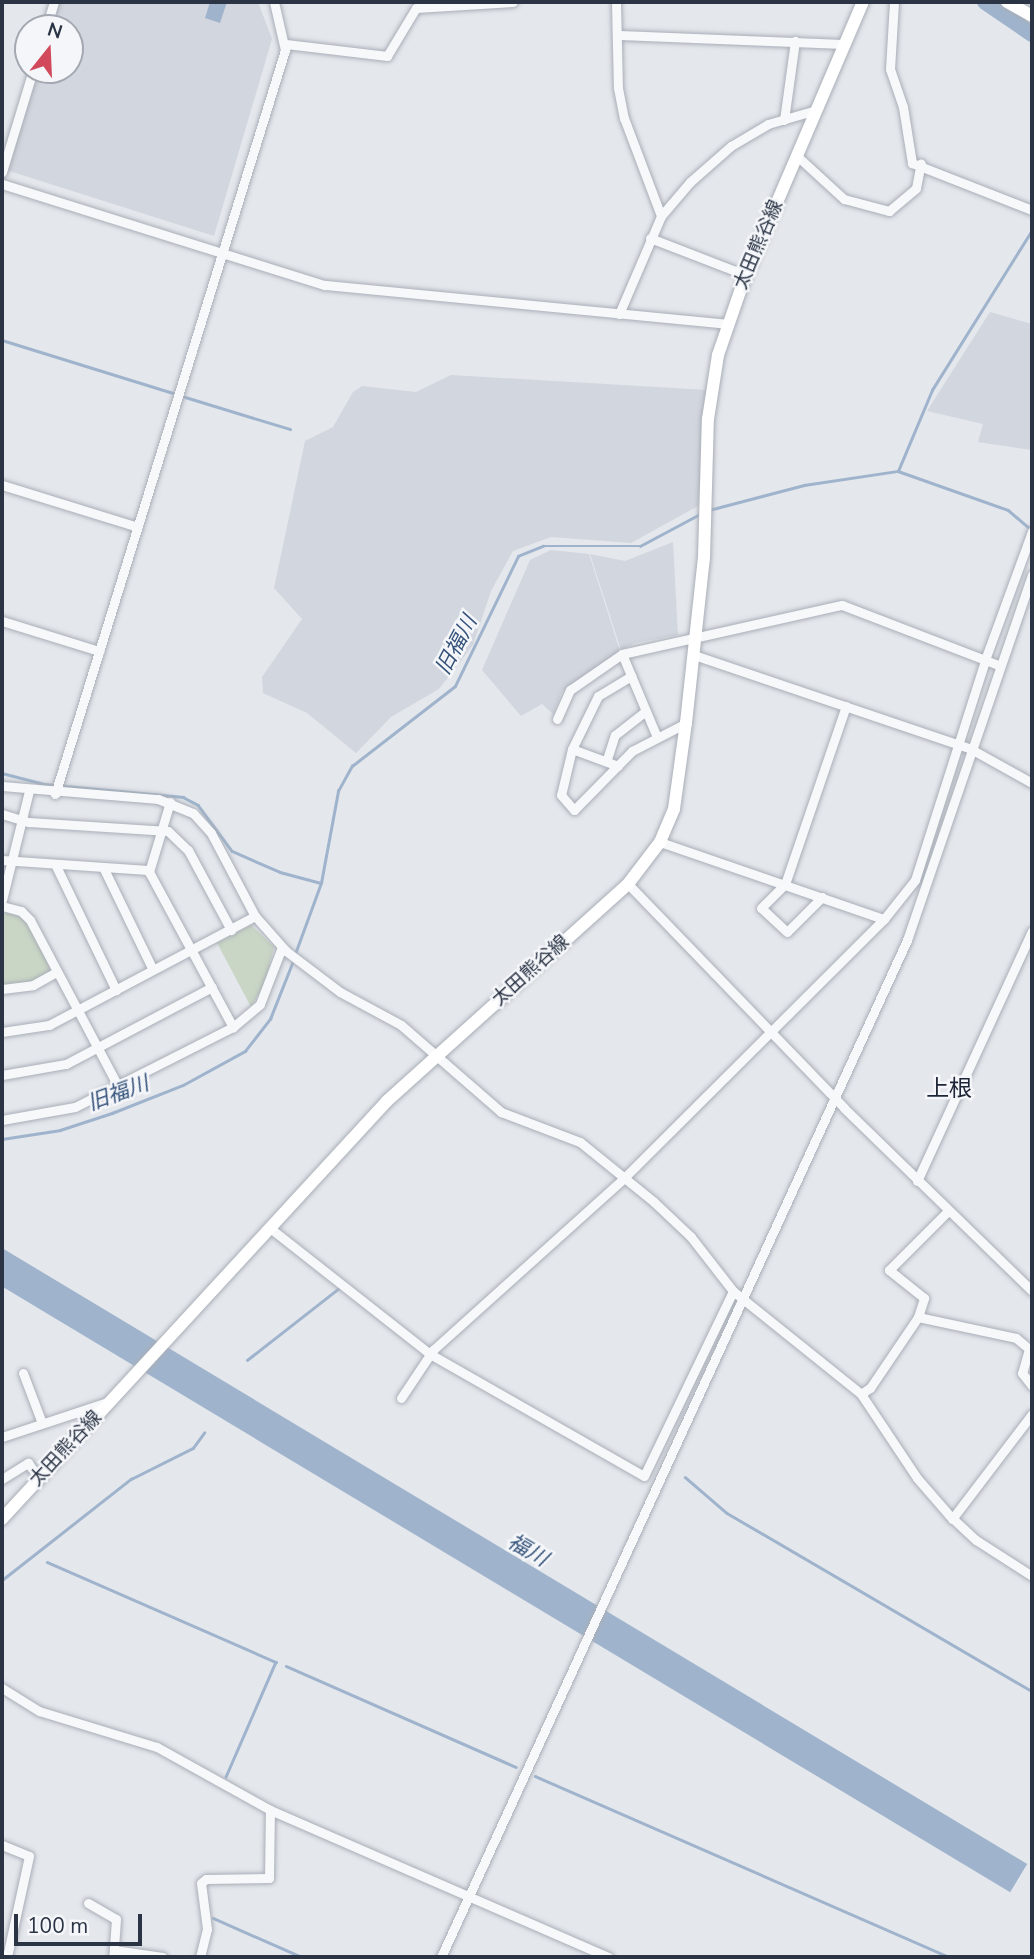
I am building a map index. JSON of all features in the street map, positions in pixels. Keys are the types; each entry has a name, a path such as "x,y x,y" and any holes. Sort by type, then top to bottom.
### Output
{"main road":[{"name":"太田熊谷線","path":"2,1519 387,1101 628,884 660,842 674,809 694,655 712,385 727,324 746,275 863,2"},
{"path":"1007,2 1032,16"}],"street":[{"path":"55,794 286,44 274,2"},
{"path":"286,44 387,57 416,8 513,2"},
{"path":"616,2 618,88 624,118 661,216"},
{"path":"894,2 890,69 903,107 912,163 921,163 1031,209"},
{"path":"618,35 845,44"},
{"path":"784,120 795,41"},
{"path":"2,172 29,84"},
{"path":"620,314 661,216 731,146 768,124 816,110"},
{"path":"797,156 844,200 889,211 916,188 921,163"},
{"path":"2,184 326,285 727,324"},
{"path":"650,238 746,275"},
{"path":"2,485 138,527"},
{"path":"401,1398 430,1354 624,1178 768,1030 884,919 915,880 986,657 1032,531"},
{"path":"440,1957 585,1647 907,940 998,665 1032,575"},
{"path":"557,719 570,690 622,654 842,605 986,657 998,665"},
{"path":"2,621 99,651"},
{"path":"622,654 656,735"},
{"path":"694,655 971,749 1032,783"},
{"path":"631,676 598,696 572,749 561,795 574,810 618,766 656,735 686,723"},
{"path":"822,897 787,932 761,908 785,884 846,706"},
{"path":"607,759 615,736 646,710"},
{"path":"572,749 607,759 618,766"},
{"path":"2,786 29,792 170,802 193,813 211,833 256,916 284,949 304,967 401,1025 501,1112 580,1142 676,1220 733,1291 861,1394 917,1478 953,1519 976,1540 1032,1576"},
{"path":"2,900 7,861 29,792"},
{"path":"170,802 149,872 233,1027"},
{"path":"2,814 22,820 162,829 188,850 231,930"},
{"path":"660,842 884,919"},
{"path":"7,861 149,872"},
{"path":"56,866 116,990"},
{"path":"103,867 153,970"},
{"path":"628,884 947,1212 1032,1291"},
{"path":"2,906 25,913 118,1086"},
{"path":"2,1032 42,1027 256,916"},
{"path":"917,1181 1032,931"},
{"path":"2,1120 75,1107 233,1027 260,1004 284,949"},
{"path":"2,989 33,985 56,972"},
{"path":"2,1075 50,1069 97,1048 212,987"},
{"path":"861,1394 870,1388 918,1317 924,1298 890,1269 947,1212"},
{"path":"270,1228 430,1354 645,1476 733,1291"},
{"path":"918,1317 1016,1338 1029,1349 1022,1373 1032,1386"},
{"path":"23,1373 41,1423"},
{"path":"2,1437 111,1401"},
{"path":"953,1519 1032,1414"},
{"path":"2,1479 28,1463 39,1478"},
{"path":"2,1688 38,1711 157,1747 270,1810 608,1957"},
{"path":"200,1957 207,1929 201,1883 206,1879 269,1878 270,1810"},
{"path":"2,1846 29,1856 4,1957"},
{"path":"88,1903 116,1919 113,1954 163,1957"}],"shaded area":[{"path":"54,2 258,2 272,39 214,236 3,169 29,84 84,84 84,14 50,14"},
{"path":"990,312 1032,324 1032,450 978,442 983,424 927,411"},
{"path":"451,375 708,390 698,506 631,543 551,537 513,551 491,591 473,645 439,689 391,717 356,753 307,713 263,693 262,677 302,619 274,588 305,441 333,427 353,392 362,386 416,392"},
{"path":"673,542 678,635 635,643 621,650 590,554 625,561"},
{"path":"551,550 589,554 620,651 562,691 553,714 542,704 521,716 482,670 530,560"}],"green space":[{"path":"7,911 26,920 50,967 49,973 31,982 2,986 2,917"},
{"path":"251,925 274,947 265,983 251,1007 217,943"}],"water":[{"path":"210,2 227,2 220,23 205,18"},
{"path":"2,1248 1027,1864 1010,1892 2,1286"}],"waterway":[{"path":"985,2 1032,34"},
{"path":"898,471 932,390 1032,230"},
{"path":"2,340 176,394"},
{"path":"182,396 290,429"},
{"name":"旧福川","path":"709,510 804,485 898,471 1008,510 1031,529"},
{"name":"旧福川","path":"295,954 321,883 338,791 352,766 455,686 518,556 543,546 640,546 700,514"},
{"path":"2,773 44,784 183,797 198,805 232,851 280,872 321,883"},
{"name":"旧福川","path":"2,1139 60,1130 112,1113 183,1085 245,1051 270,1019 293,961"},
{"path":"247,1360 339,1288"},
{"path":"2,1580 131,1479 193,1448 204,1433"},
{"path":"685,1477 727,1513 1032,1691"},
{"path":"47,1562 276,1662 226,1777"},
{"path":"286,1666 516,1767"},
{"path":"535,1776 950,1957"},
{"path":"213,1918 302,1957"}],"district":[{"name":"上根","path":"949,1089"}],"water label":[{"name":"福川","path":"528,1550"}]}
